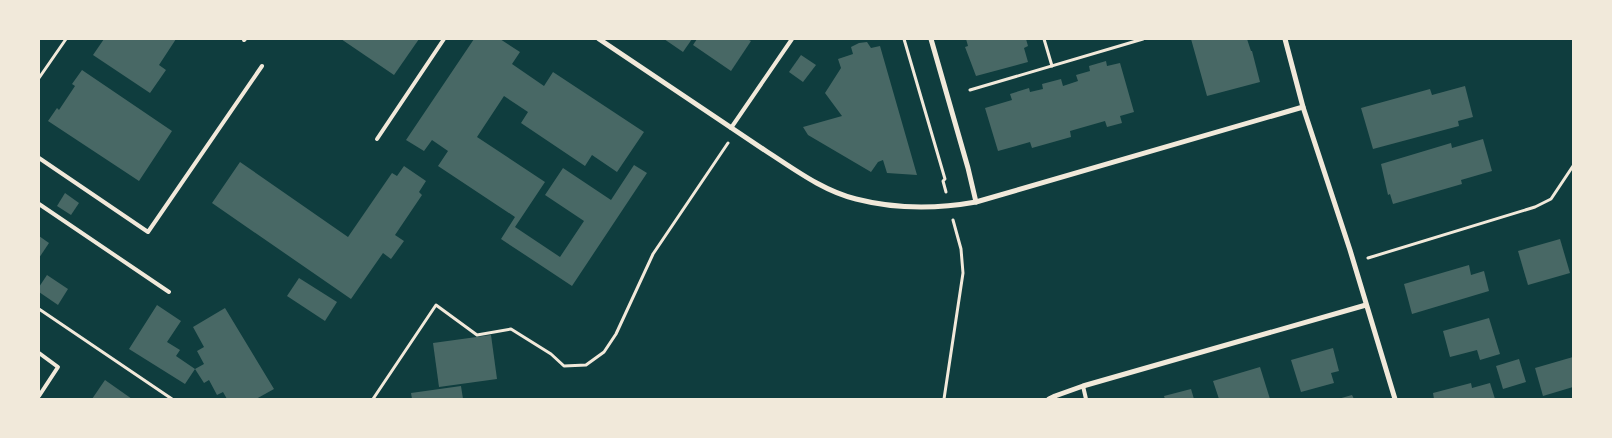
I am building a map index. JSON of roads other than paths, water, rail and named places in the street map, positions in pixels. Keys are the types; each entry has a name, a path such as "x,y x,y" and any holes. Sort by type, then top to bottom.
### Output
{"street":[{"path":"599,39 731,128 814,181 854,199 876,203 921,207 950,207 976,202 1303,107"},
{"path":"931,39 976,202"},
{"path":"1285,39 1303,107 1395,399"},
{"path":"1049,399 1083,386 1366,305"}],"lane":[{"path":"377,138 444,39"},
{"path":"731,128 792,39"},
{"path":"39,158 148,232 262,66"},
{"path":"39,204 169,292"},
{"path":"39,353 58,367 39,396"},
{"path":"1083,386 1086,399"}]}
